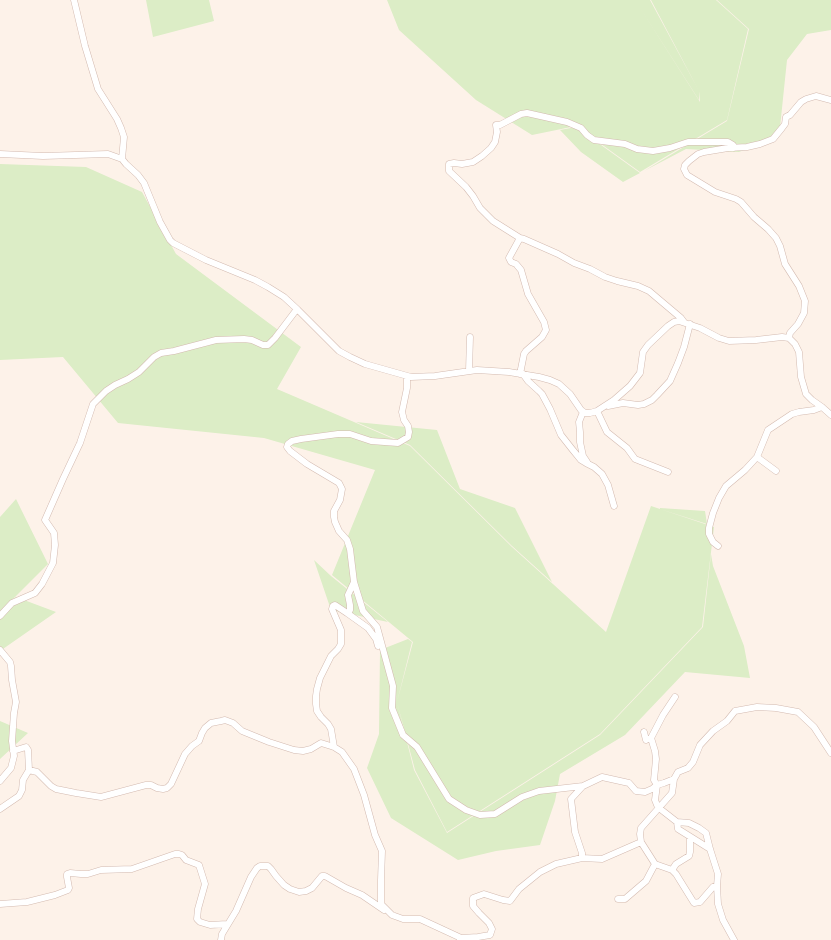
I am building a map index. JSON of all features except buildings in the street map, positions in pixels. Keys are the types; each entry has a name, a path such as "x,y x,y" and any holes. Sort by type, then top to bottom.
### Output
{"street":[{"path":"74,0 85,46 98,89 117,119 124,136 122,159"},
{"path":"789,338 790,333 798,324 804,312 805,301 799,286 785,264 776,238 741,202 715,192 687,175 684,169 685,165 698,154 748,147 774,140 785,124 786,117 790,115 801,102 816,96 831,100"},
{"path":"687,323 649,291 638,286 605,278 590,269 520,238 493,221 480,208 466,188 449,171 449,164 473,162 491,148 495,142 497,132 496,125 500,125 521,114 527,113 567,122 581,128 594,140 625,144 637,149 653,151 670,148 688,142 728,142 733,144 734,148"},
{"path":"0,154 43,156 108,154 122,159 138,175 147,187 160,222 173,243 206,260 262,284 284,297 334,346 344,354 365,364 407,377 422,377 469,371 494,371 544,378 559,384 566,390 583,412 590,413 606,406 623,392 638,376 641,369 643,352 648,345 671,324 676,322 687,323 719,338 730,341 782,337 789,338 795,344 799,352 801,377 804,390 808,397 831,415"},
{"path":"520,238 510,258 511,262 516,264 521,270 528,294 544,322 546,330 542,337 524,354 522,374 542,394 561,435 576,455 600,471 604,476 614,506"},
{"path":"0,616 12,603 35,593 42,584 52,563 55,545 54,533 45,520 80,443 93,404 106,391 128,379 161,353 216,340 244,339 252,340 262,345 268,345 297,309"},
{"path":"606,406 623,403 642,405 652,400 670,381 680,358 687,323"},
{"path":"469,371 470,337"},
{"path":"407,377 407,388 402,412 409,432 408,437 398,443 371,441 350,434 338,434 292,441 288,444 287,448 304,462 339,483 342,489 340,500 334,511 335,522 350,550 354,582 363,611 377,627 393,686 392,708 403,735 417,747 449,799 466,810 480,815 495,814 522,797 539,792 583,786 602,777 629,783 636,791 646,792 657,785 674,779"},
{"path":"718,546 713,542 709,534 709,528 719,498 726,486 745,470 757,457 768,430 792,414 822,407"},
{"path":"597,411 607,432 627,448 635,459 668,472"},
{"path":"583,412 579,422 580,442 583,456 591,466"},
{"path":"757,457 776,471"},
{"path":"347,613 350,610 348,595 354,582"},
{"path":"334,747 331,729 321,718 317,711 316,704 317,689 320,678 331,656 341,644 341,630 332,609 333,606 335,605 368,628 376,639 379,649 385,656"},
{"path":"0,650 10,662 16,702 12,741 14,756 10,770 0,781"},
{"path":"675,697 663,715 651,738 656,754 654,780 657,785 655,800 659,808 678,822 689,823 706,833 718,874 718,904 723,920 734,940"},
{"path":"717,886 713,887 700,902 694,903 672,870 655,864 641,842 640,834 641,828 672,793 674,779 678,772 688,768 693,762 700,745 713,731 727,721 735,711 757,707 776,708 798,712 814,727 831,753"},
{"path":"29,770 37,772 50,786 56,789 101,797 146,784 163,789 167,788 171,784 185,754 199,741 205,728 211,723 225,720 233,723 242,731 294,750 304,751 321,743 334,747 342,752 354,769 364,795 375,835 382,851 381,904 392,915"},
{"path":"644,732 646,740 651,738"},
{"path":"0,809 19,796 22,790 23,780 29,770 28,750 26,747 13,752"},
{"path":"0,774 10,770"},
{"path":"582,858 582,853 575,832 571,800 583,786"},
{"path":"678,822 678,830 710,849"},
{"path":"672,870 676,864 689,856 690,837"},
{"path":"221,940 227,924 236,912 252,877 257,868 260,866 268,866 271,868 284,885 299,892 306,892 312,888 322,876 325,876 362,895 392,915 403,919 420,919 460,939 490,935 492,929 489,923 473,906 473,898 484,894 510,901 519,889 540,872 556,864 582,858 602,859 641,842"},
{"path":"0,904 27,902 68,890 67,874 70,873 88,874 101,870 132,869 175,854 179,854 186,860 199,865 205,884 198,909 197,919 200,922 210,925 227,924"},
{"path":"618,899 625,899 646,881 655,864"}],"green space":[{"path":"146,0 209,0 214,21 153,37"},
{"path":"387,0 635,0 700,102 699,91 651,0 716,0 748,29 727,120 640,172 576,126 532,135 476,100 399,30"},
{"path":"635,0 650,0 699,91 699,100"},
{"path":"717,0 831,0 831,30 807,34 787,60 779,137 739,152 686,149 644,171 727,121 749,29"},
{"path":"576,127 640,173 623,182 581,152 560,130"},
{"path":"0,164 86,167 142,192 176,254 301,347 277,389 410,446 512,547 606,632 651,506 714,527 702,627 600,734 447,832 415,770 397,702 413,642 332,575 375,470 264,438 118,423 63,357 0,360"},
{"path":"356,422 437,430 460,489 515,508 552,582 512,546 410,445"},
{"path":"16,499 48,564 0,612 0,517"},
{"path":"660,509 705,511 707,524"},
{"path":"711,554 713,566 744,646 750,678 685,672 625,735 560,774 555,801 540,845 496,851 458,860 391,818 367,768 379,734 380,650 408,639 412,642 397,702 414,770 447,833 600,735 703,627"},
{"path":"314,560 331,576 388,622 331,610"},
{"path":"16,597 56,612 0,651 0,613"},
{"path":"0,721 28,733 0,759"}]}
